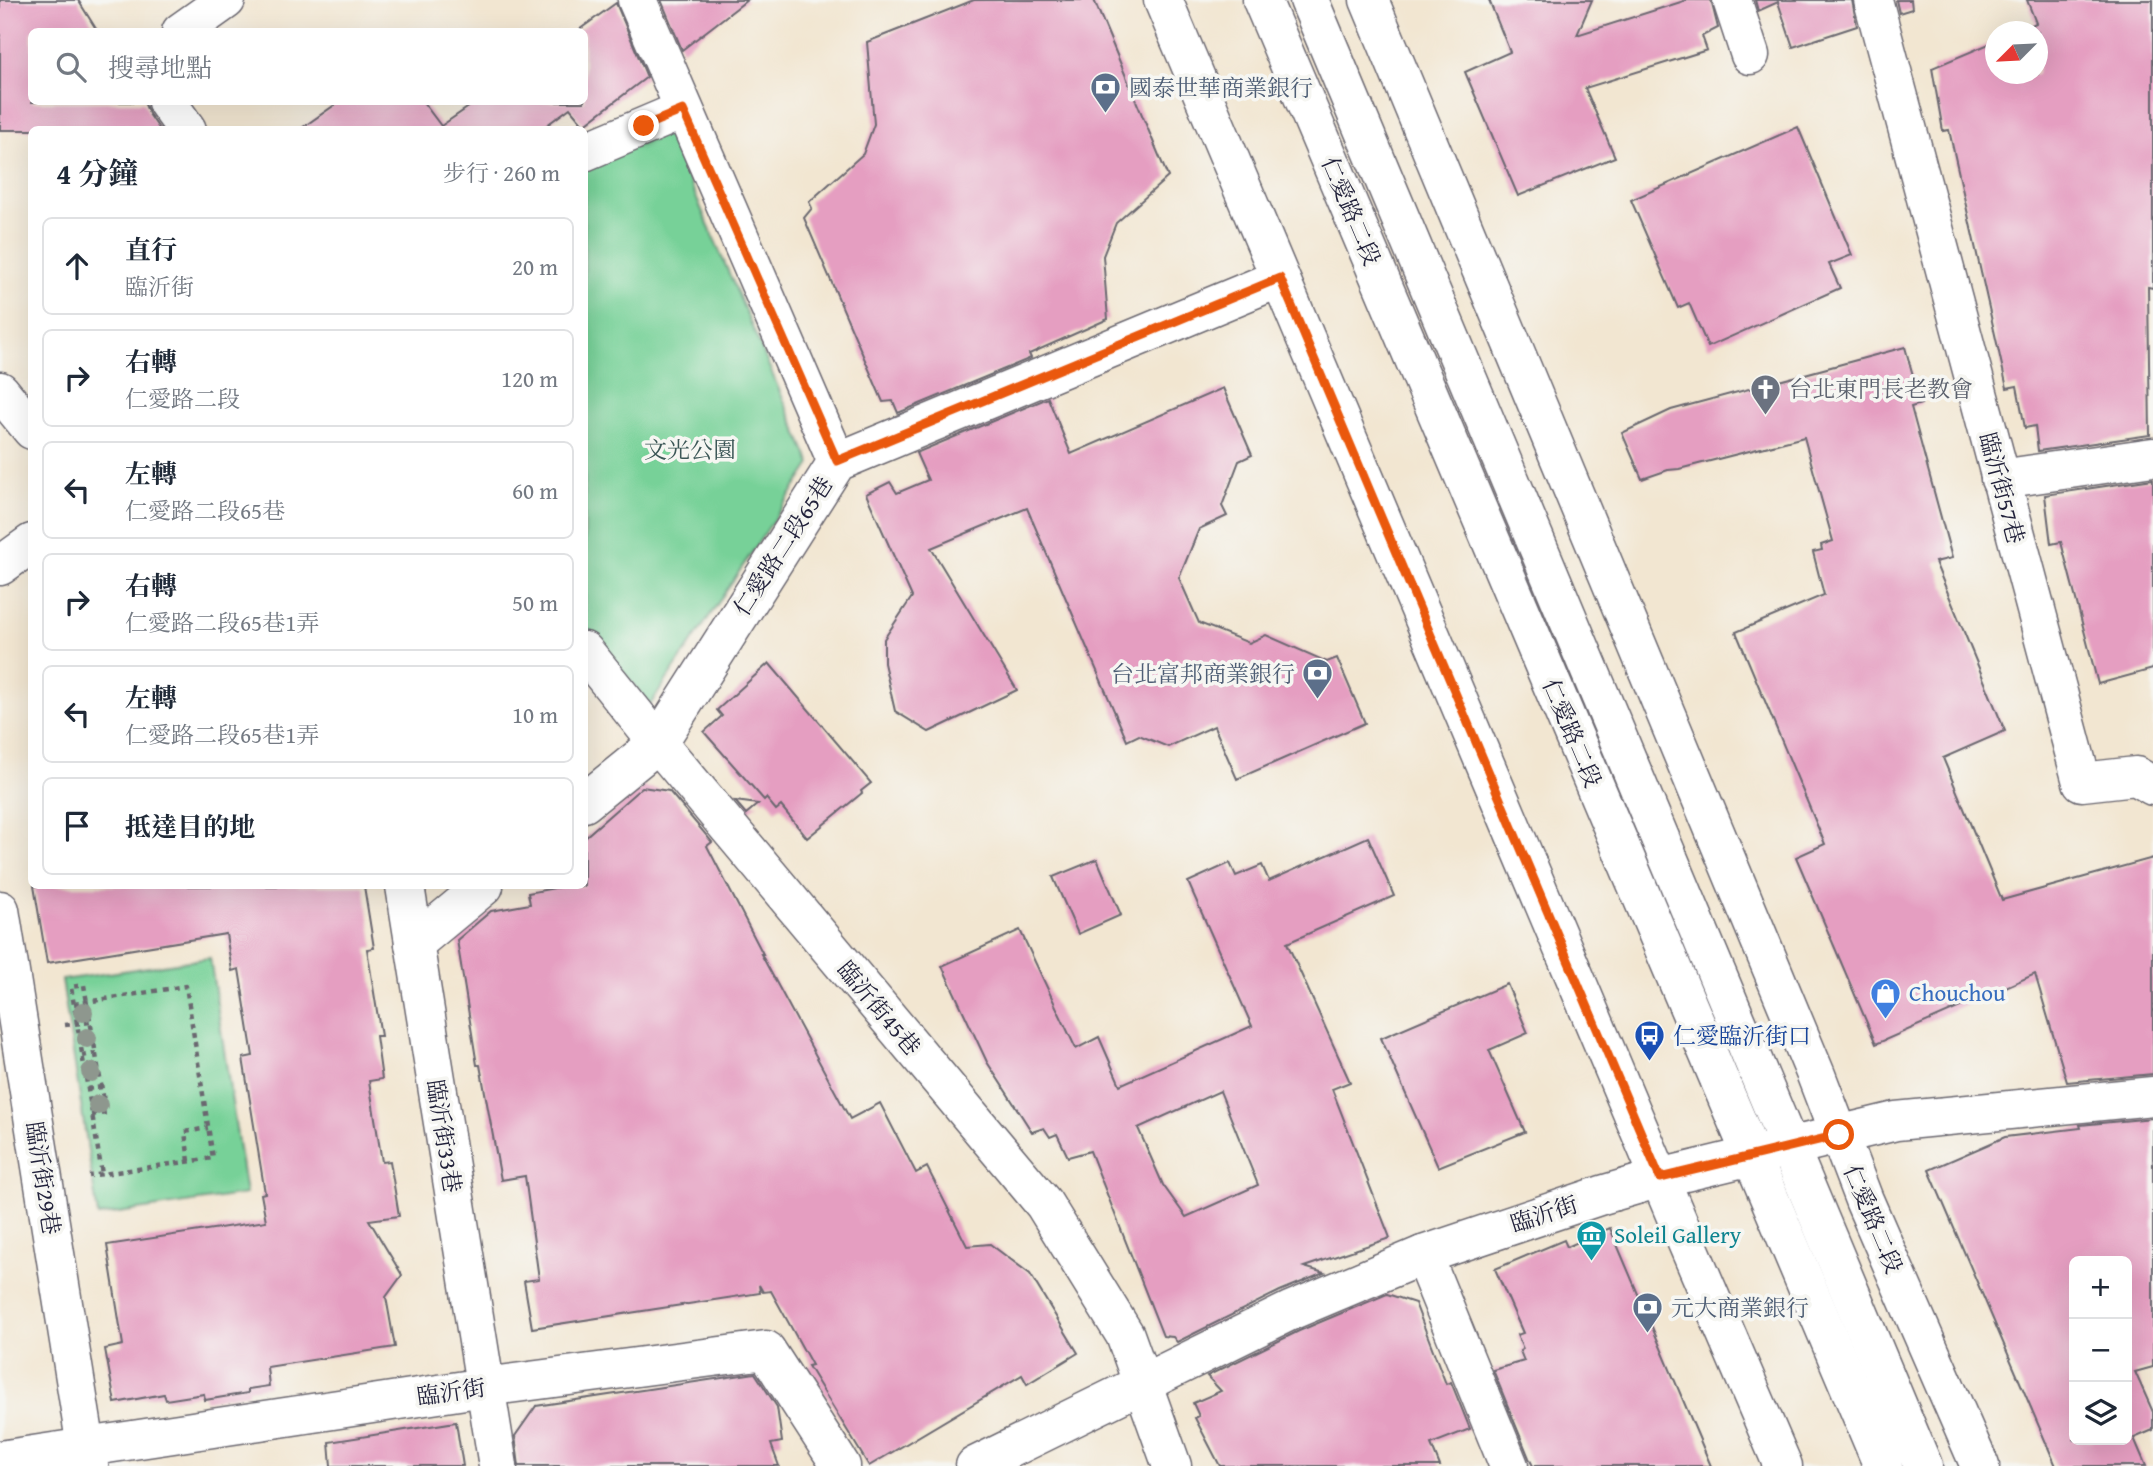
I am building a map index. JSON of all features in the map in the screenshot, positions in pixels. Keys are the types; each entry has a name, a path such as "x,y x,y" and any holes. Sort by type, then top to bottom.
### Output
{"street":[{"path":"187,28 226,0"},
{"path":"637,0 837,461"},
{"path":"1163,0 1783,1466"},
{"name":"仁愛路二段","path":"1262,0 1883,1466"},
{"path":"1309,0 1923,1466"},
{"name":"仁愛路二段","path":"1368,0 1805,1049 1869,1213 1980,1466"},
{"path":"1732,0 1749,55"},
{"name":"臨沂街57巷","path":"1873,0 2082,782 2136,776 2153,786"},
{"path":"169,105 184,126"},
{"path":"588,150 683,110"},
{"name":"仁愛路二段65巷","path":"588,800 658,743 837,461 1280,278"},
{"path":"0,391 28,425"},
{"path":"2000,480 2153,457"},
{"path":"0,566 28,546"},
{"name":"臨沂街45巷","path":"588,656 1044,1204 1125,1335 1172,1466"},
{"name":"臨沂街33巷","path":"405,889 498,1466"},
{"path":"414,944 480,889"},
{"name":"臨沂街29巷","path":"0,910 88,1456"},
{"name":"臨沂街","path":"975,1466 1290,1311 1423,1255 1660,1178 1896,1121 2153,1096"},
{"path":"1423,1255 1509,1466"},
{"name":"臨沂街","path":"0,1460 88,1456 485,1387 766,1350 841,1466"}],"path":[{"path":"91,1115 106,1113 84,985 71,987 91,1115 102,1174"},
{"path":"44,1183 213,1158 186,986 74,1004"},
{"path":"82,1056 96,1053"},
{"path":"87,1089 102,1087"},
{"path":"189,1161 185,1132 208,1128"}],"green space":[{"name":"文光公園","path":"667,129 811,464 650,705 588,629 588,165"},
{"path":"210,958 246,1194 98,1216 62,980"}],"building":[{"path":"0,0 78,0 96,28 28,28 28,105 145,105 157,126 28,126 28,130 0,130"},
{"path":"661,0 747,0 682,50"},
{"path":"974,0 1094,0 1168,177 1116,223 1103,256 1108,319 1029,354 1031,358 898,413 893,401 883,402 804,218 812,208 809,202 863,154 874,124 867,42"},
{"path":"1489,0 1592,0 1577,35 1687,0 1711,0 1718,28 1702,36 1707,50 1585,88 1615,157 1518,196 1465,72 1510,52"},
{"path":"1755,0 1852,0 1857,26 1793,47 1778,2 1758,11"},
{"path":"1896,0 1911,0 1912,9 1899,13"},
{"path":"2027,0 2153,0 2153,288 2148,287 2150,435 2038,451 2035,426 2025,428 2017,386 2007,388 1949,130 1943,131 1932,68 1985,46 1985,84 2048,84 2048,21 2035,21"},
{"path":"616,3 647,77 584,125 570,108 545,126 441,126 472,105 588,105 588,28 582,28"},
{"path":"335,105 425,105 441,126 305,126"},
{"path":"1798,127 1852,255 1829,264 1840,288 1708,347 1689,303 1678,308 1631,200"},
{"path":"1905,347 1921,404 1911,407 1952,558 1935,562 2005,731 1943,758 2002,900 2153,858 2153,1074 2067,1082 2035,974 1876,1044 1796,857 1825,844 1736,632 1824,595 1813,552 1822,550 1821,545 1833,541 1804,437 1668,470 1642,479 1622,433 1671,410"},
{"path":"1223,388 1252,455 1239,461 1222,506 1227,516 1199,529 1179,578 1199,623 1249,643 1266,635 1327,662 1337,658 1365,723 1237,779 1214,726 1168,747 1139,735 1127,741 1027,508 931,548 1017,690 929,732 895,711 884,663 884,639 912,597 866,494 890,482 897,493 928,480 916,453 1048,398 1071,454"},
{"path":"2153,479 2153,669 2098,684 2061,542 2051,544 2045,495"},
{"path":"769,663 871,783 807,838 781,806 776,810 766,798 764,800 704,732 722,716 717,710"},
{"path":"642,787 669,791 712,842 707,846 761,954 850,1119 880,1103 916,1173 927,1167 967,1246 990,1244 1030,1274 1078,1353 1027,1384 1022,1375 869,1466 808,1366 812,1365 771,1291 763,1292 759,1285 760,1293 532,1328 524,1281 539,1279 525,1176 501,1180 480,1065 477,1065 457,940 491,911 530,904 528,893 549,889 588,889 588,834"},
{"path":"735,801 758,804 746,814"},
{"path":"1368,837 1394,896 1287,943 1350,1082 1332,1089 1390,1238 1304,1267 1324,1273 1280,1291 1177,1342 1173,1337 1163,1336 1090,1151 1068,1157 1057,1134 1050,1137 1044,1128 1032,1132 987,1062 942,966 1020,930 1076,1049 1099,1037 1120,1085 1252,1026 1188,882 1230,863 1236,876 1262,865 1269,881","holes":["1220,1091 1258,1185 1186,1217 1163,1185 1138,1128"]},
{"path":"1097,859 1121,915 1078,934 1053,877"},
{"path":"35,889 364,889 374,948 367,949 381,1036 376,1036 382,1079 369,1081 382,1162 390,1161 399,1216 369,1220 402,1275 386,1297 395,1347 267,1367 269,1386 248,1389 248,1393 205,1400 204,1394 166,1400 164,1394 115,1403 105,1349 123,1345 107,1245 266,1221 261,1194 265,1193 243,1058 253,1056 239,969 232,971 226,934 47,963"},
{"path":"1507,984 1528,1033 1489,1050 1525,1132 1438,1167 1381,1038"},
{"path":"2153,1118 2153,1367 2135,1372 2153,1412 2153,1430 2134,1438 2146,1466 2056,1466 1929,1170 2005,1137 2081,1128 2080,1125"},
{"path":"1610,1228 1711,1466 1533,1466 1529,1458 1493,1370 1524,1361 1520,1351 1523,1349 1517,1335 1523,1333 1495,1269 1564,1240 1567,1247"},
{"path":"1387,1294 1415,1303 1446,1384 1451,1382 1470,1429 1431,1444 1440,1466 1220,1466 1195,1418 1199,1416 1193,1403 1221,1391 1207,1376 1299,1331"},
{"path":"755,1373 777,1407 782,1442 771,1444 779,1466 519,1466 515,1436 536,1406"},
{"path":"456,1422 463,1466 331,1466 329,1442"}],"place":[{"name":"國泰世華商業銀行","path":"1106,115"},
{"name":"台北東門長老教會","path":"1766,416"},
{"name":"台北富邦商業銀行","path":"1318,701"},
{"name":"Chouchou","path":"1886,1020"},
{"name":"仁愛臨沂街口","path":"1650,1063"},
{"name":"Soleil Gallery","path":"1591,1262"},
{"name":"元大商業銀行","path":"1648,1335"}],"route":[{"path":"644,126 683,110 837,461 1280,278 1660,1178 1839,1135"}]}
